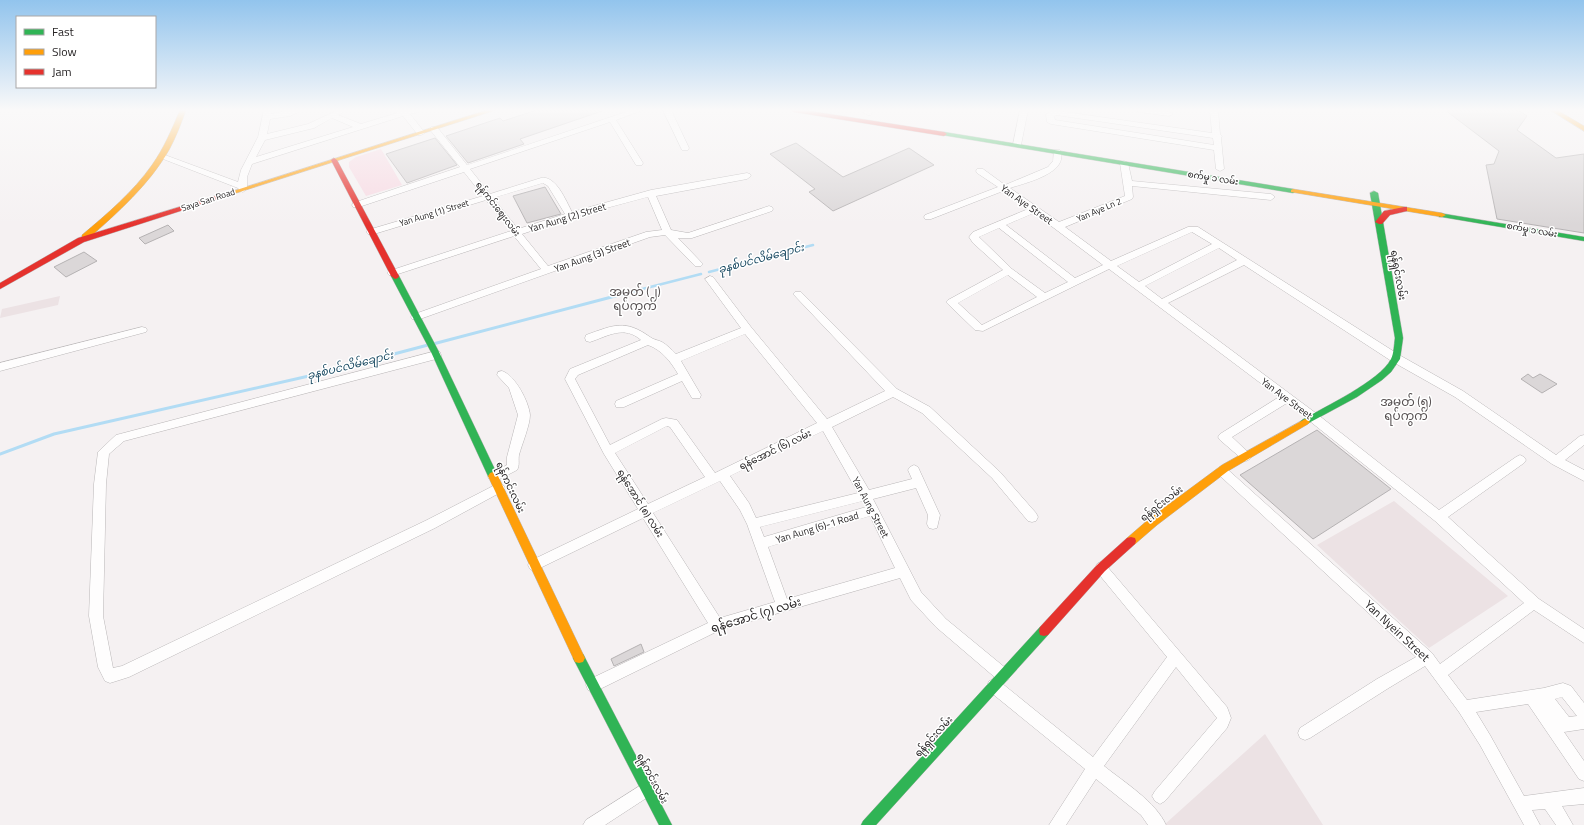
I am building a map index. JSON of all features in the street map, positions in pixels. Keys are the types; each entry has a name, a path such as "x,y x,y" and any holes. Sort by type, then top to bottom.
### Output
{"main road":[{"path":"0,286 81,240 124,211 136,191 162,158 167,148"},
{"name":"Saya San Road","path":"81,240 144,221 242,187 371,148"},
{"name":"စက်မှု ၁ လမ်း","path":"1046,148 1057,152 1120,157 1199,176 1584,239"},
{"name":"ရန်ကင်းလမ်း","path":"334,160 392,273 433,348 534,565 646,790 666,825"},
{"path":"1199,166 1199,176"},
{"path":"1287,180 1287,190"},
{"name":"ရန်ရှင်းလမ်း","path":"867,825 1102,568 1153,522 1222,471 1376,381 1388,371 1397,359 1399,338 1374,193"},
{"path":"1379,222 1384,215 1391,211 1411,210"},
{"path":"124,211 144,221"}],"street":[{"path":"162,158 242,187 249,162 256,148"},
{"path":"249,162 293,148"},
{"name":"ရန်ကင်းဈေးလမ်း","path":"450,148 547,271"},
{"path":"356,204 523,148"},
{"path":"630,148 639,163"},
{"path":"1219,148 1220,169"},
{"path":"928,217 1040,174 1054,167 1059,159 1057,152"},
{"name":"Yan Aye Ln 2","path":"1058,226 1129,197 1128,184 1120,157"},
{"name":"Yan Aye Street","path":"980,171 1058,226 1313,417 1439,517 1534,603 1584,637"},
{"path":"1184,173 1187,190"},
{"name":"Yan Aung (2) Street","path":"392,273 516,232 651,193 746,176"},
{"name":"Yan Aung (1) Street","path":"371,232 544,180 551,184 570,216"},
{"path":"1128,184 1271,197"},
{"path":"651,193 667,232 698,264"},
{"name":"Yan Aung (3) Street","path":"416,317 649,234 667,232 681,236 689,236 769,209"},
{"path":"1034,210 976,234 974,237 976,241 1009,271 1044,297"},
{"path":"1000,224 1074,282"},
{"path":"1009,271 951,302 980,329 1074,282 1193,228 1397,359 1459,394 1556,461 1584,476"},
{"path":"1138,286 1218,245"},
{"path":"1161,303 1243,260"},
{"name":"Yan Aung Street","path":"710,279 747,329 825,425 866,496 916,596 941,624 998,680 1094,769 1146,810 1158,825"},
{"path":"798,294 892,392 926,410 996,475 1032,517"},
{"path":"590,338 618,328 629,328 640,333 648,341 659,345 675,359 696,395"},
{"path":"675,359 747,329"},
{"path":"0,367 142,330"},
{"name":"ရန်အောင် (၈) လမ်း","path":"648,341 574,372 570,379 608,451 717,625"},
{"path":"433,348 120,438 112,443 104,452 100,484 96,608 96,616 105,667 110,676 124,672 431,524 499,488"},
{"path":"494,477 513,467 513,457 524,415 520,400 512,386 502,375"},
{"path":"620,404 684,376"},
{"name":"ရန်အောင် (၆) လမ်း","path":"534,565 892,392"},
{"path":"1246,456 1224,437 1287,398"},
{"path":"608,451 666,422 673,424 745,507 753,524 783,607"},
{"path":"1556,461 1584,439"},
{"path":"1439,517 1520,460"},
{"path":"914,470 934,515 933,524"},
{"name":"Yan Nyein Street","path":"1222,471 1427,658 1464,708 1485,740 1532,825"},
{"path":"753,524 920,482"},
{"name":"Yan Aung (6)-1 Road","path":"760,544 873,510"},
{"path":"1102,568 1222,712 1224,718 1222,723 1160,796"},
{"name":"ရန်အောင် (၇) လမ်း","path":"593,685 717,625 904,571"},
{"path":"1438,674 1534,603"},
{"path":"1057,825 1094,769 1175,657"},
{"path":"1304,733 1382,684 1427,658"},
{"path":"1464,708 1537,696 1563,690 1566,691 1584,714"},
{"path":"1537,696 1558,726 1584,774"},
{"path":"1558,726 1584,722"},
{"path":"591,825 646,790"},
{"path":"1520,804 1584,796"},
{"path":"1548,800 1565,825"}],"shaded area":[{"path":"381,149 402,185 366,196 349,167 349,162 356,157"},
{"path":"60,296 58,305 0,318 2,309"},
{"path":"1394,501 1508,596 1429,648 1317,545"},
{"path":"1265,734 1323,825 1164,825"}],"building":[{"path":"403,148 444,148 457,165 407,183 386,154"},
{"path":"456,148 511,148 468,163"},
{"path":"783,148 804,148 843,177 908,148 934,165 833,211 809,192 815,189 770,154"},
{"path":"1496,148 1543,148 1556,158 1584,154 1584,233 1497,219 1486,165 1494,164 1499,151"},
{"path":"545,187 561,214 527,223 513,196"},
{"path":"168,225 174,231 145,244 139,238"},
{"path":"84,252 97,261 66,277 54,267"},
{"path":"1528,374 1533,378 1540,374 1557,384 1542,393 1521,379"},
{"path":"1317,430 1391,489 1313,539 1240,475"},
{"path":"641,644 644,652 614,666 611,659"}],"waterway":[{"name":"ခုနစ်ပင်လိမ်ချောင်း","path":"709,272 813,245"},
{"name":"ခုနစ်ပင်လိမ်ချောင်း","path":"619,295 701,274"},
{"name":"ခုနစ်ပင်လိမ်ချောင်း","path":"433,344 623,294"},
{"name":"ခုနစ်ပင်လိမ်ချောင်း","path":"0,454 54,434 322,373 428,345"}],"traffic: fast":[{"path":"1033,148 1293,191"},
{"path":"1305,422 1354,395 1379,378 1394,362 1398,350 1399,338 1374,193"},
{"path":"1442,215 1584,239"},
{"path":"395,276 435,352 493,476"},
{"path":"867,825 1044,631"},
{"path":"579,658 666,825"}],"traffic: slow":[{"path":"85,237 131,195 144,181 166,148"},
{"path":"225,195 372,148"},
{"path":"1293,191 1442,215"},
{"path":"1131,541 1153,522 1225,468 1305,422"},
{"path":"493,476 579,658"}],"traffic: jam":[{"path":"334,160 395,276"},
{"path":"0,286 81,240 225,195"},
{"path":"1379,222 1387,213 1404,209"},
{"path":"1044,631 1101,568 1131,541"}],"district":[{"name":"အမှတ် (၂) ရပ်ကွက်","path":"635,299"},
{"name":"အမှတ် (၅) ရပ်ကွက်","path":"1406,409"}]}
